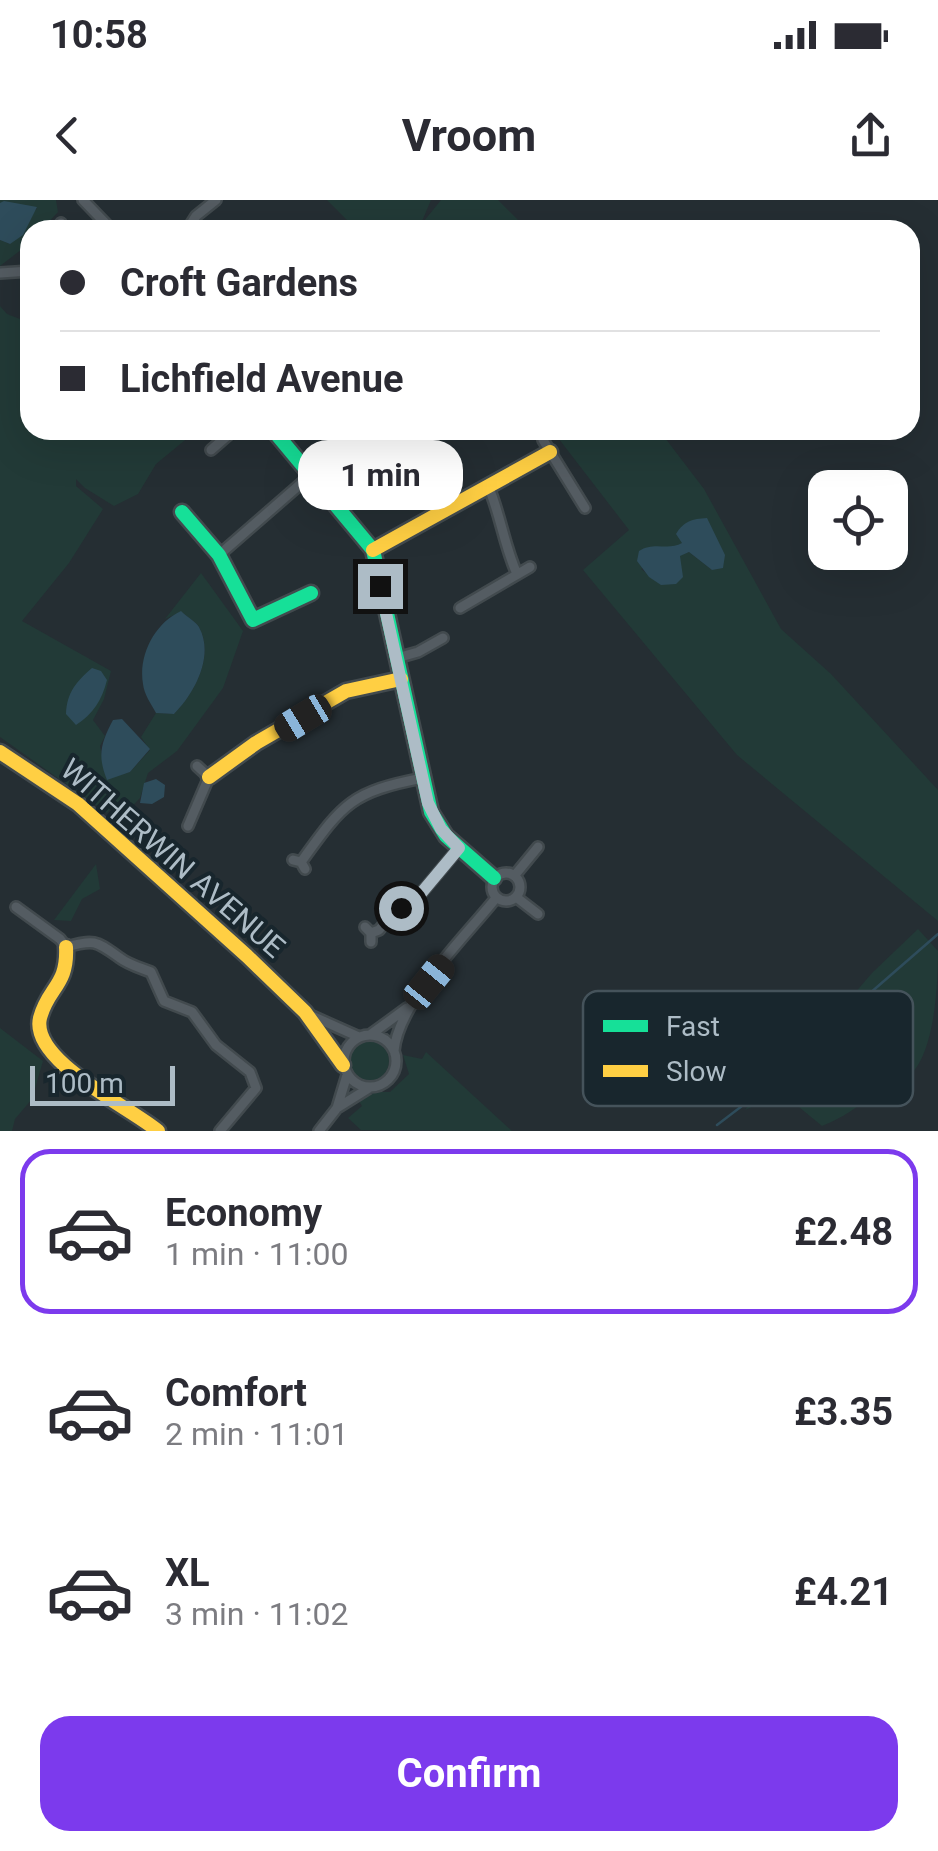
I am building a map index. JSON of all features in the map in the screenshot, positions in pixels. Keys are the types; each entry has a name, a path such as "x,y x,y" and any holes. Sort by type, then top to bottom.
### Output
{"street":[{"path":"84,200 103,220"},
{"path":"193,220 216,200"},
{"path":"211,450 222,440"},
{"path":"282,440 373,550 432,812 446,836 494,878"},
{"path":"408,440 450,507"},
{"path":"373,550 489,488 546,446 585,508"},
{"path":"219,554 312,474"},
{"path":"489,488 502,517 503,541 517,574"},
{"path":"182,512 219,554 253,620 312,592"},
{"path":"460,608 530,567"},
{"path":"396,658 418,652 443,638"},
{"path":"188,826 203,772 346,692 401,680"},
{"name":"WITHERWIN AVENUE","path":"0,752 78,804 305,1012 345,1070"},
{"path":"300,864 344,805 354,798 374,788 423,778"},
{"path":"514,876 538,847"},
{"path":"369,934 418,897 459,848"},
{"path":"502,873 514,876 520,888 516,896 509,901 496,898 492,890 494,878 502,873"},
{"path":"516,896 538,914"},
{"path":"318,1131 337,1108 391,1076 398,1029 410,1006 496,898"},
{"path":"16,907 66,947 66,976 40,1020 42,1045 65,1067 115,1097 158,1131"},
{"path":"66,947 99,943 122,961 152,972 164,1001 192,1012 216,1045 250,1072 256,1085 254,1092 220,1131"},
{"path":"337,1108 346,1048 410,1006"},
{"name":"WITHERWIN AVENUE","path":"305,1012 364,1036"},
{"path":"364,1036 384,1039 394,1051"},
{"path":"345,1070 360,1086 369,1088"}],"green space":[{"path":"56,200 58,212 50,220 28,220 37,208 0,203"},
{"path":"327,200 431,200 423,220 347,220"},
{"path":"441,200 498,200 518,220 425,220"},
{"path":"20,231 20,251 0,266 0,240 10,244"},
{"path":"0,306 20,319 20,440 185,440 156,464 138,494 114,506 76,479 76,486 103,509 69,563 22,621 111,671 104,699 93,720 105,736 100,746 107,779 130,772 150,750 141,737 156,713 174,714 195,685 205,650 199,627 181,612 165,619 201,573 243,631 223,688 177,751 148,773 140,798 125,814 114,804 107,813 0,737"},
{"path":"560,440 667,440 704,489 781,629 831,674 938,790 938,921 737,755 583,570 629,530","holes":["706,518 724,555 712,570 689,552 680,555 662,585 641,569 682,543"]},
{"path":"96,864 100,889 82,899 71,921 54,920"},
{"path":"918,929 938,951 933,1018 924,1053 913,1071 913,991 857,991"},
{"path":"0,1028 43,1061 32,1099 15,1119 12,1131 0,1131"},
{"path":"369,1041 383,1047 389,1061 383,1075 369,1081 355,1075 349,1061 355,1047"},
{"path":"426,1052 512,1131 361,1130 348,1118 362,1106 359,1101 376,1092 390,1092 409,1074 403,1055 422,1059"},
{"path":"798,1106 857,1106 849,1112 822,1126"}],"water":[{"path":"0,203 37,207 30,220 20,220 20,237 10,244 0,240"},
{"path":"707,518 725,555 723,568 712,570 689,552 680,556 683,577 676,584 661,585 649,577 637,561 639,551 682,543 676,534 682,526"},
{"path":"181,611 199,627 205,650 203,662 189,696 174,714 156,713 144,688 143,662 156,632"},
{"path":"92,668 101,671 107,680 96,706 76,725 66,714 68,700"},
{"path":"122,719 150,749 130,772 107,780 101,756 103,742 113,720"},
{"path":"156,779 165,785 164,797 152,804 140,803 144,783"}],"waterway":[{"path":"872,991 938,934"},
{"path":"717,1125 742,1106"}],"traffic: fast":[{"path":"281,440 373,550 431,812 446,836 494,878"},
{"path":"182,512 219,555 253,620 311,593"}],"traffic: slow":[{"path":"373,550 550,452"},
{"path":"209,777 256,743 346,691 401,679"},
{"path":"0,752 78,804 247,956 305,1012 343,1065"},
{"path":"66,947 64,970 40,1018 41,1034 50,1050 85,1082 158,1131"}],"route":[{"path":"380,586 428,803 441,829 459,848 418,897 401,908"}]}
